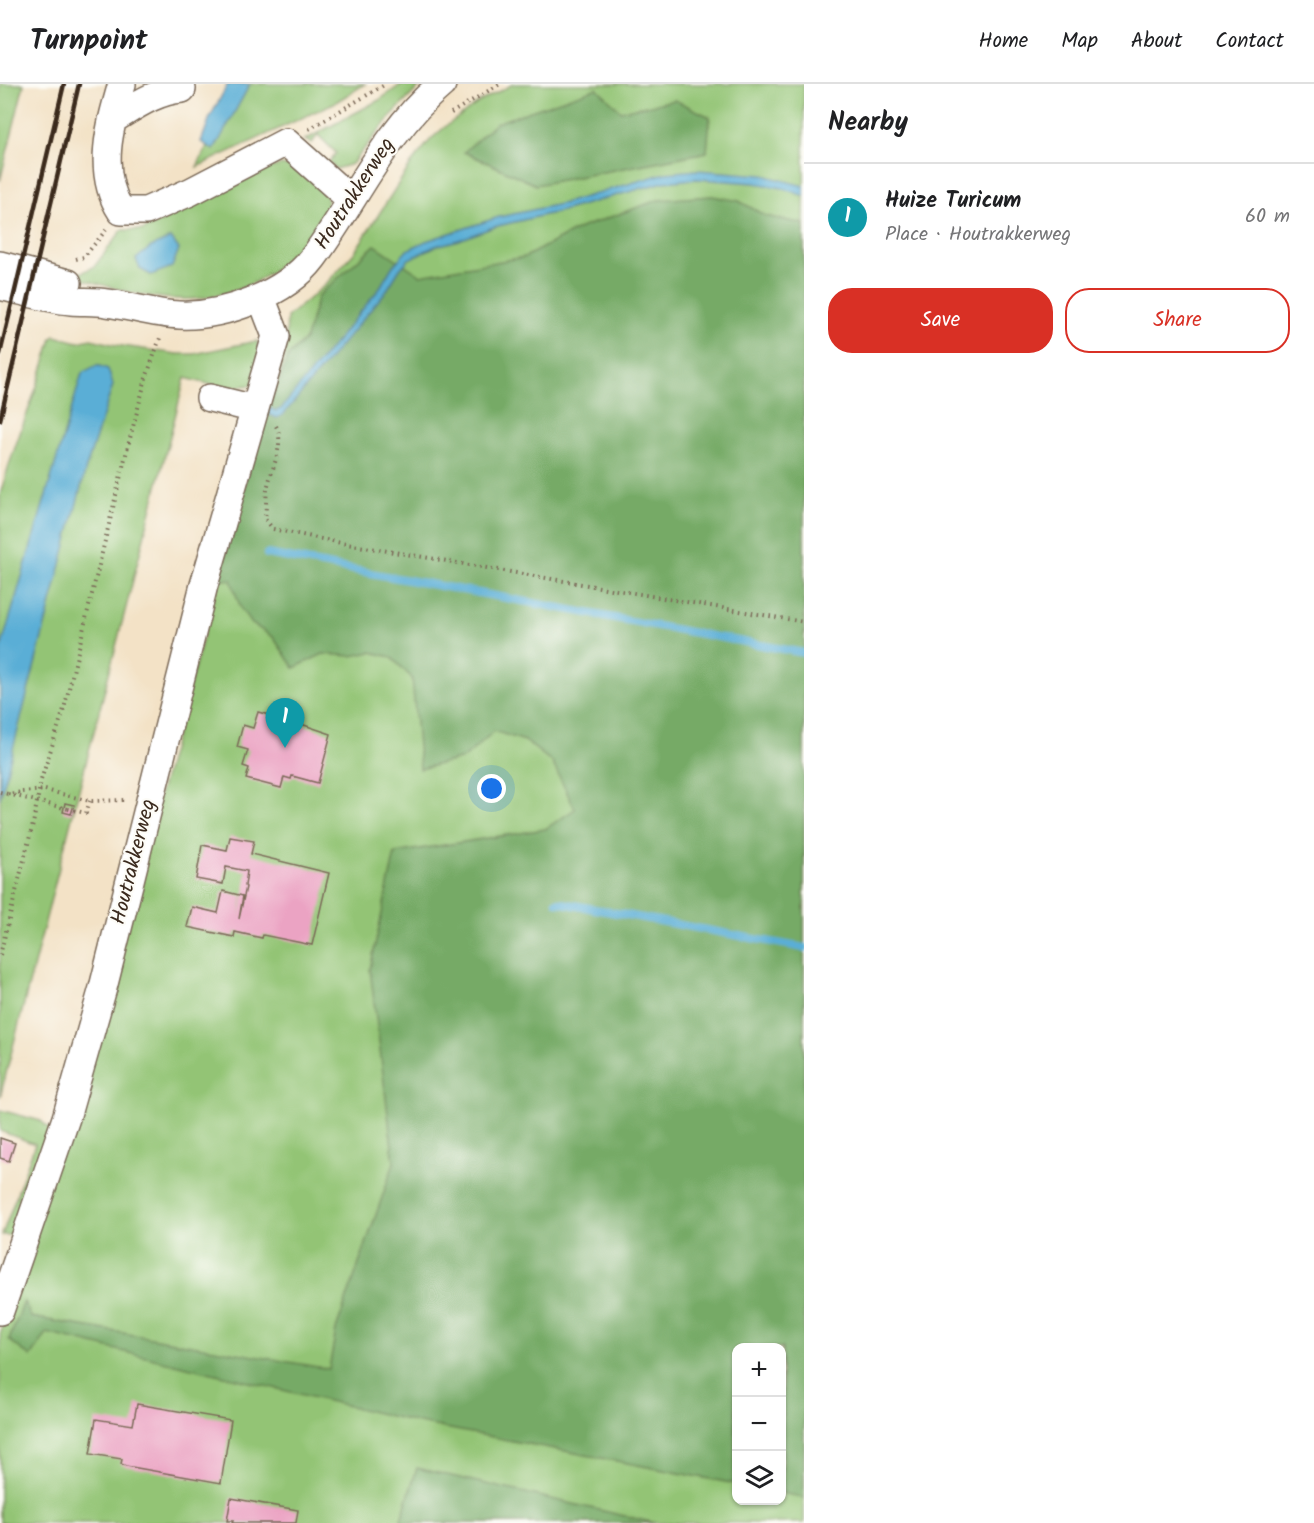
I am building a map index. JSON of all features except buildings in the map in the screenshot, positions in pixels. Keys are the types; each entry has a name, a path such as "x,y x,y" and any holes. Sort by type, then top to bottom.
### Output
{"street":[{"path":"122,84 107,148 108,177 115,202 121,211 146,211 190,192 286,142 351,200"},
{"name":"Houtrakkerweg","path":"0,286 70,301 107,303 179,315 207,313 261,297 286,284 312,260 396,132 442,84"},
{"path":"112,120 154,95 168,90 182,89"},
{"name":"Houtrakkerweg","path":"0,265 74,285 107,303"},
{"name":"Houtrakkerweg","path":"0,1311 66,1118 103,988 204,585 276,336 261,297"},
{"path":"210,398 255,409"}],"path":[{"path":"286,142 386,84"},
{"path":"79,259 84,257 121,211"},
{"path":"0,955 33,824 40,780 64,709 129,442 146,378 160,338 164,313"},
{"path":"255,409 278,427 280,433 276,460 267,490 265,519 273,529 341,543 804,622"},
{"path":"8,794 45,790 90,801 107,802 122,799 148,807"},
{"path":"0,792 86,813 90,801"}],"green space":[{"path":"0,84 24,84 0,181"},
{"path":"250,84 365,84 336,102 197,167 207,146 214,149"},
{"path":"402,84 422,84 391,116 352,164 336,169 329,162 336,153 318,135 312,143 305,140 379,100"},
{"path":"513,84 804,84 804,1523 0,1523 0,1334 22,1270 165,775 265,413 285,356 287,317 325,285 354,253 413,161 431,139 481,101"},
{"path":"597,88 621,111 675,100 710,117 707,152 536,185 464,152 496,123"},
{"path":"281,165 304,172 317,182 326,194 326,209 319,224 307,240 261,279 226,293 183,299 148,296 79,278 80,273 94,267 122,230 143,230 264,169","holes":["179,249 151,275 140,269"]},
{"path":"712,196 739,201 766,216 804,224 804,1498 786,1494 786,1343 732,1343 732,1483 419,1423 47,1333 31,1357 9,1340 24,1302 31,1317 329,1369 336,1330 394,1163 370,969 395,853 545,829 575,809 552,762 525,741 494,731 464,758 420,769 412,678 391,657 371,652 352,656 323,654 294,668 273,637 252,624 241,609 231,580 218,579 259,431 289,355 306,338 318,296 375,245 420,275 525,257 580,228 658,200"},
{"path":"55,336 78,342 91,339 177,354 194,354 257,341 260,353 252,385 224,388 185,378 0,1097 0,495 52,338"},
{"path":"0,1110 41,1121 53,1132 18,1235 2,1235 35,1144 0,1131"},
{"path":"417,1468 655,1523 400,1523"}],"water":[{"path":"228,84 250,84 214,150 201,142 210,117"},
{"path":"697,170 763,175 804,186 804,196 782,188 754,183 697,179 664,182 562,211 494,227 436,246 409,259 387,290 283,415 277,418 268,414 270,408 276,411 281,409 379,289 392,267 407,250 426,241 499,217 565,203 665,173"},
{"path":"171,238 179,249 172,267 151,275 140,269 136,259 151,247"},
{"path":"97,365 108,369 113,385 86,468 0,799 0,651 82,373"}],"waterway":[{"path":"267,554 804,653"},
{"path":"557,902 804,948"}],"railway":[{"path":"0,354 64,84"},
{"path":"0,420 79,84"}],"place":[{"name":"Huize Turicum","path":"285,748"}]}
